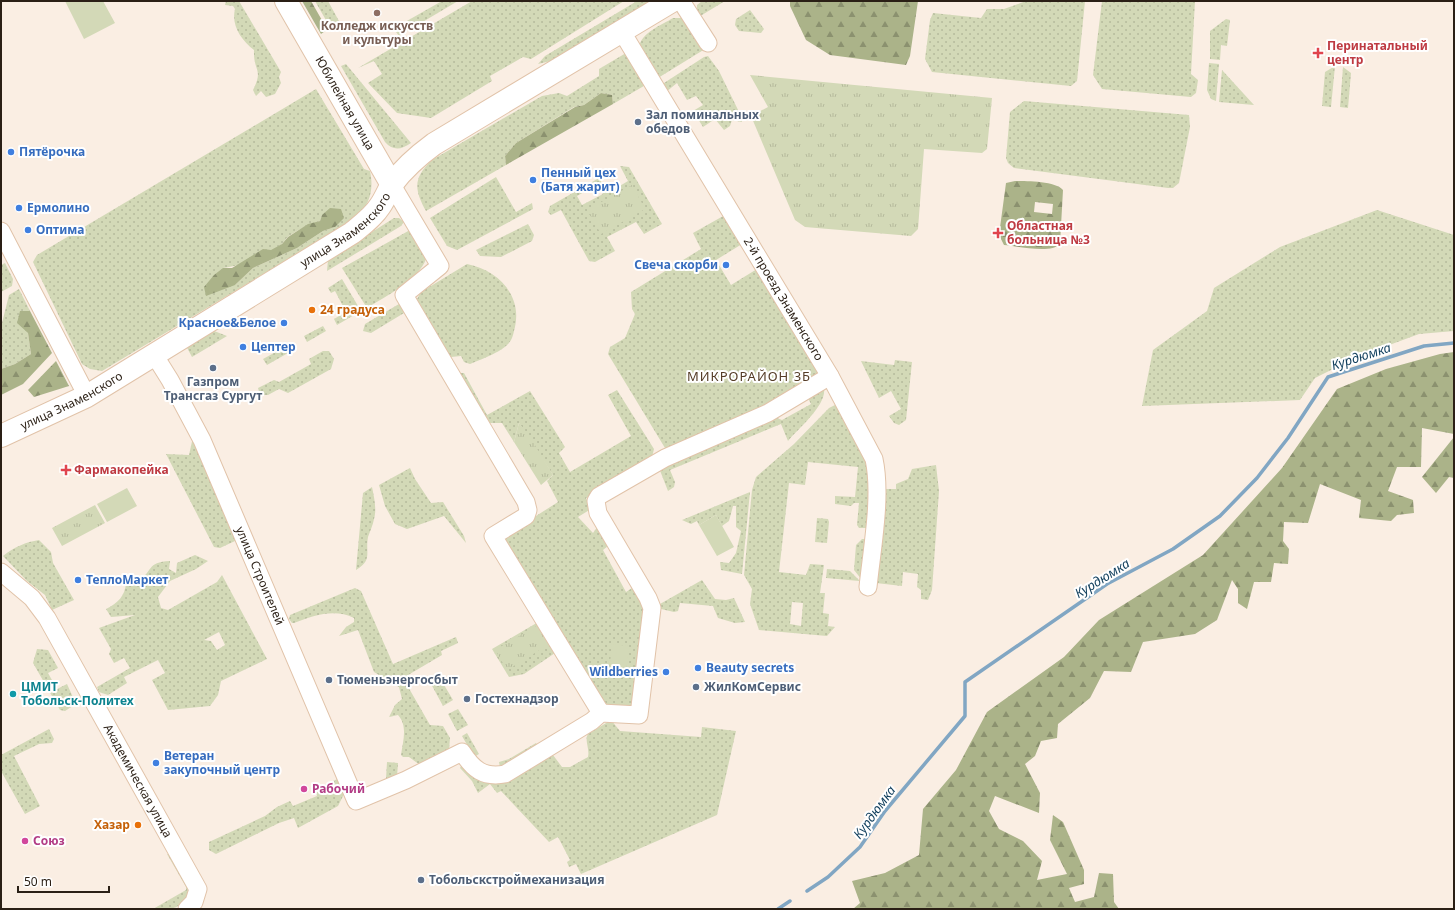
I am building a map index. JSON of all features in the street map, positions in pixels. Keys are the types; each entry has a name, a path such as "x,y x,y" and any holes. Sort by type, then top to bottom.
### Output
{"main road":[{"name":"Юбилейная улица","path":"286,1 392,185"},
{"name":"улица Знаменского","path":"1,436 87,396 352,233 370,219 380,206 392,185 418,156 434,144 672,1"}],"street":[{"path":"681,1 708,43"},
{"name":"2-й проезд Знаменского","path":"622,32 830,376 874,459 878,474 868,587"},
{"path":"392,185 440,266 404,295 526,502 528,510 526,516 493,536 601,712 639,715 652,608 648,598 598,513 596,501 599,496 664,458 757,419 830,376"},
{"path":"1,231 87,396"},
{"name":"улица Строителей","path":"154,356 170,380 202,440 356,801 406,780 462,752 470,765 479,772 496,776 505,774 592,721 601,712"},
{"name":"Академическая улица","path":"1,572 32,598 47,618 198,889 192,903"}],"green space":[{"path":"65,1 103,1 115,23 84,39"},
{"path":"226,1 239,1 281,72 279,77 281,83 275,94 266,97 261,91 256,96 253,90 258,74 254,50 245,42 238,32 234,21 235,9 233,6 225,5"},
{"path":"302,1 311,1 323,22 325,31 321,34"},
{"path":"315,1 328,1 345,32 331,29"},
{"path":"442,1 458,1 399,36 396,32 398,26"},
{"path":"472,1 624,1 531,59 523,57 490,76 492,81 431,118 397,113 368,83 382,74 374,61 358,68"},
{"path":"637,1 650,1 555,60 538,64 545,56"},
{"path":"702,1 725,1 697,18 697,5"},
{"path":"790,1 918,1 910,56 906,65 830,55 806,40 790,6"},
{"path":"1026,1 1085,1 1077,81 1071,86 932,72 925,59 930,20 933,13 981,18 987,9 1004,9"},
{"path":"1102,1 1195,1 1191,74 1198,80 1196,93 1191,97 1102,89 1093,75"},
{"path":"750,10 764,29 761,33 739,31 735,25 736,19"},
{"path":"673,18 683,18 705,49 658,78 639,48 640,43 652,30"},
{"path":"1226,19 1230,20 1227,46 1221,45 1220,60 1210,59 1210,31"},
{"path":"626,53 649,83 613,104 612,95 601,93 584,105 574,107 516,143 505,156 506,165 426,211 419,196 417,184 421,172 432,160 542,96 559,93 567,96 599,76 599,69"},
{"path":"708,56 719,71 741,116 742,122 732,120 730,126 724,130 715,119 703,127 693,111 703,105 696,96 687,100 677,83 666,92 661,85 704,57"},
{"path":"1209,63 1219,64 1216,101 1211,99 1207,90"},
{"path":"346,64 411,143 404,147 394,148 385,142 341,66"},
{"path":"1335,66 1331,107 1322,106 1325,72"},
{"path":"1343,67 1351,73 1348,108 1340,107"},
{"path":"1222,70 1254,105 1219,102"},
{"path":"750,75 992,98 987,149 982,153 924,149 918,229 911,236 805,227 795,220 751,116 768,107"},
{"path":"316,89 364,169 370,171 370,196 368,202 357,218 102,371 90,369 82,364 33,262 37,255","holes":["322,215 335,227 323,231 297,248 253,268 235,285 223,268 245,263 268,252 281,245 288,237 297,231 320,221"]},
{"path":"601,93 612,95 613,104 506,165 505,156 516,143 575,107 584,105"},
{"path":"1024,101 1189,115 1190,127 1179,183 1173,188 1168,188 1014,168 1008,163 1006,158 1010,112"},
{"path":"620,166 629,167 662,224 644,234 636,222 607,237 615,251 595,262 589,261 561,210 551,215 548,212 550,206 599,178 608,193 628,181","holes":["598,184 603,194 582,205 577,196"]},
{"path":"496,177 516,212 532,203 533,209 457,250 447,246 430,218"},
{"path":"1015,181 1040,182 1054,185 1063,190 1060,244 1049,249 1004,245 999,235 1006,183","holes":["1035,202 1053,204 1052,214 1034,212"]},
{"path":"632,185 645,209 601,234 587,210"},
{"path":"330,208 341,209 344,218 335,227 323,231 297,248 253,268 235,285 206,296 204,287 214,275 223,268 232,268 263,249 271,250 282,244 288,237 308,224 320,221 322,215"},
{"path":"1377,210 1454,235 1454,331 1419,334 1357,357 1315,378 1300,400 1142,406 1153,350 1207,311 1214,288 1280,247"},
{"path":"725,215 742,244 716,260 731,285 757,269 818,370 817,376 756,414 674,448 665,448 608,354 610,347 625,338 635,314 632,309 631,292 701,249 693,233"},
{"path":"394,218 399,218 404,222 401,226 327,271 328,260"},
{"path":"528,224 534,235 532,241 501,257 480,256 476,250"},
{"path":"410,230 426,259 416,274 401,287 367,308 342,268"},
{"path":"5,263 13,279 12,286 1,292 1,265"},
{"path":"467,264 478,267 498,278 511,295 515,304 516,315 513,336 508,344 496,353 470,364 464,362 461,356 451,357 445,354 417,305 417,299 421,292"},
{"path":"342,279 361,311 337,325 334,319 346,312 335,291 331,293 328,288"},
{"path":"19,289 30,311 20,311 28,333 31,354 15,364 1,369 1,327 9,295"},
{"path":"399,304 405,307 404,313 371,333 363,331 365,324"},
{"path":"20,311 30,311 52,353 23,384 1,395 1,369 15,364 31,354 28,333 17,323"},
{"path":"323,326 326,331 307,342 304,336"},
{"path":"209,329 227,336 192,357 185,344"},
{"path":"292,343 295,349 267,365 263,359"},
{"path":"323,351 329,351 334,359 331,369 288,393 279,389 268,395 260,395 258,388 274,380 279,382 311,364 309,359"},
{"path":"1454,352 1454,434 1422,428 1421,467 1397,467 1388,491 1413,500 1414,513 1397,515 1391,521 1359,518 1361,500 1320,484 1308,523 1284,522 1283,541 1289,549 1288,564 1274,563 1271,582 1254,582 1247,609 1238,603 1238,589 1232,580 1217,620 1195,634 1143,642 1131,672 1104,671 1090,698 1058,724 1057,738 1041,741 1035,756 1025,764 1040,793 1039,813 995,796 989,811 999,829 1023,841 1042,861 1037,880 1067,874 1050,840 1053,815 1063,822 1084,870 1084,884 1069,888 1075,902 1094,897 1099,873 1113,874 1114,902 1119,909 853,909 860,903 852,881 885,873 919,855 923,809 956,770 987,712 1064,657 1099,620 1203,555 1282,468 1337,389 1386,369 1440,354"},
{"path":"895,360 912,362 906,420 899,425 894,423 889,416 901,409 891,391 879,398 861,361 894,365"},
{"path":"56,361 69,386 34,397 28,390"},
{"path":"461,373 464,373 487,415 530,391 565,447 559,453 570,472 631,436 608,395 617,390 654,449 652,457 586,498 591,509 578,517 593,533 600,523 608,546 603,550 626,592 635,586 647,607 635,708 602,705 503,537 558,502 547,481 553,475 519,423 514,442 502,423 487,423 460,376"},
{"path":"824,388 824,395 817,409 788,441 781,424 670,470 675,482 674,487 668,491 659,468 772,416 782,420 811,404 808,398"},
{"path":"835,405 841,405 871,456 867,528 859,528 857,525 859,503 854,503 851,506 835,504 835,496 855,497 858,467 808,462 805,485 789,483 779,572 806,575 810,564 824,565 820,593 825,593 823,613 829,614 828,626 835,627 827,636 759,630 750,604 752,589 744,575 752,490 756,477 794,444 829,408","holes":["792,602 803,603 801,626 790,624"]},
{"path":"519,423 530,437 553,475 541,485 514,442"},
{"path":"193,437 235,538 235,541 220,548 214,547 166,454 189,455"},
{"path":"1454,437 1454,478 1449,477 1436,493 1422,477"},
{"path":"936,465 939,491 932,590 928,600 921,599 921,590 917,587 918,574 903,572 902,586 876,583 884,489 896,489 896,484 908,479 912,469"},
{"path":"410,468 415,479 431,503 443,502 464,536 466,543 444,516 407,529 395,524 385,506 379,485"},
{"path":"372,487 375,503 375,515 368,537 365,563 356,570 363,493"},
{"path":"127,488 137,506 107,522 97,504"},
{"path":"750,492 742,574 721,570 720,562 729,563 736,553 741,531 736,527 736,506 733,506 729,521 722,526 716,515 699,525 697,521 691,524 682,520"},
{"path":"95,505 105,523 62,546 52,528"},
{"path":"716,515 734,547 717,556 699,525"},
{"path":"817,518 828,519 827,543 815,542"},
{"path":"862,539 866,539 862,580 854,570 856,545"},
{"path":"39,540 51,552 53,563 74,600 52,610 45,595 27,581 3,556 20,545"},
{"path":"195,555 208,561 196,569 170,581 158,597 161,608 168,610 217,582 222,575 267,659 221,681 218,695 210,706 168,710 152,680 165,673 158,660 124,677 127,683 108,695 99,692 97,687 130,668 124,658 114,663 109,654 111,649 99,628 135,615 111,617 106,609 120,599 124,592 126,583 139,580 153,565 170,561 169,569 176,573 177,563","holes":["219,632 225,645 217,650 211,641 204,640"]},
{"path":"827,569 850,571 860,581 826,578"},
{"path":"702,580 715,599 726,600 734,598 745,622 735,623 718,618 713,606 680,603 678,611 674,612 661,609 660,604"},
{"path":"355,588 361,591 393,664 456,637 458,643 441,651 442,655 403,678 430,725 443,726 450,738 449,750 420,765 409,757 403,757 401,755 404,739 403,724 398,715 389,717 395,705 402,699 399,687 374,672 358,630 339,636 346,627 354,622 354,618 346,615 331,613 294,623 292,623 289,619 290,615"},
{"path":"540,621 555,653 524,674 509,677 492,649"},
{"path":"540,624 551,643 507,670 495,650"},
{"path":"612,644 629,646 626,674 609,672"},
{"path":"37,649 48,650 58,668 48,673 57,689 67,684 76,704 65,711 60,710 33,663"},
{"path":"437,673 453,700 443,706 430,682 431,678"},
{"path":"458,709 468,725 457,731 448,714"},
{"path":"611,720 620,731 701,737 702,727 736,731 717,815 581,874 576,864 569,867 567,862 570,860 558,837 549,842 501,791 497,793 490,784 478,793 472,781 460,768 461,766 464,766 506,780 553,755 562,767 570,767 588,757 588,734"},
{"path":"49,729 54,739 52,743 39,744 14,756 40,806 25,814 1,771 1,755"},
{"path":"467,733 479,754 474,757 462,736"},
{"path":"536,743 538,746 500,768 499,762 509,759"},
{"path":"387,762 398,763 397,777 389,781 386,779"},
{"path":"342,777 345,792 338,806 298,828 294,818 279,823 216,854 209,850 209,842 265,816 277,807 290,801 293,806 317,796 315,789"},
{"path":"167,854 172,855 191,890 180,905 176,907 167,909 153,909 186,890 186,887"}],"waterway":[{"name":"Курдюмка","path":"807,891 828,877 860,847 885,811 965,716 965,682 1107,584 1173,549 1220,516 1257,478 1288,438 1328,377 1424,346 1454,343"},
{"name":"Курдюмка","path":"778,909 790,901"}],"place":[{"name":"Колледж искусств и культуры","path":"377,13"},
{"name":"Перинатальный центр","path":"1318,53"},
{"name":"Зал поминальных обедов","path":"638,122"},
{"name":"Пятёрочка","path":"11,152"},
{"name":"Пенный цех (Батя жарит)","path":"533,180"},
{"name":"Ермолино","path":"19,208"},
{"name":"Оптима","path":"28,230"},
{"name":"Областная больница №3","path":"998,233"},
{"name":"Свеча скорби","path":"726,265"},
{"name":"24 градуса","path":"312,310"},
{"name":"Красное&Белое","path":"284,323"},
{"name":"Цептер","path":"243,347"},
{"name":"Газпром Трансгаз Сургут","path":"213,368"},
{"name":"Фармакопейка","path":"66,470"},
{"name":"ТеплоМаркет","path":"78,580"},
{"name":"Beauty secrets","path":"698,668"},
{"name":"Wildberries","path":"666,672"},
{"name":"Тюменьэнергосбыт","path":"329,680"},
{"name":"ЖилКомСервис","path":"696,687"},
{"name":"ЦМИТ Тобольск-Политех","path":"13,694"},
{"name":"Гостехнадзор","path":"467,699"},
{"name":"Ветеран закупочный центр","path":"156,763"},
{"name":"Рабочий","path":"304,789"},
{"name":"Хазар","path":"138,825"},
{"name":"Союз","path":"25,841"},
{"name":"Тобольскстроймеханизация","path":"421,880"}],"district":[{"name":"МИКРОРАЙОН 3Б","path":"749,376"}]}
